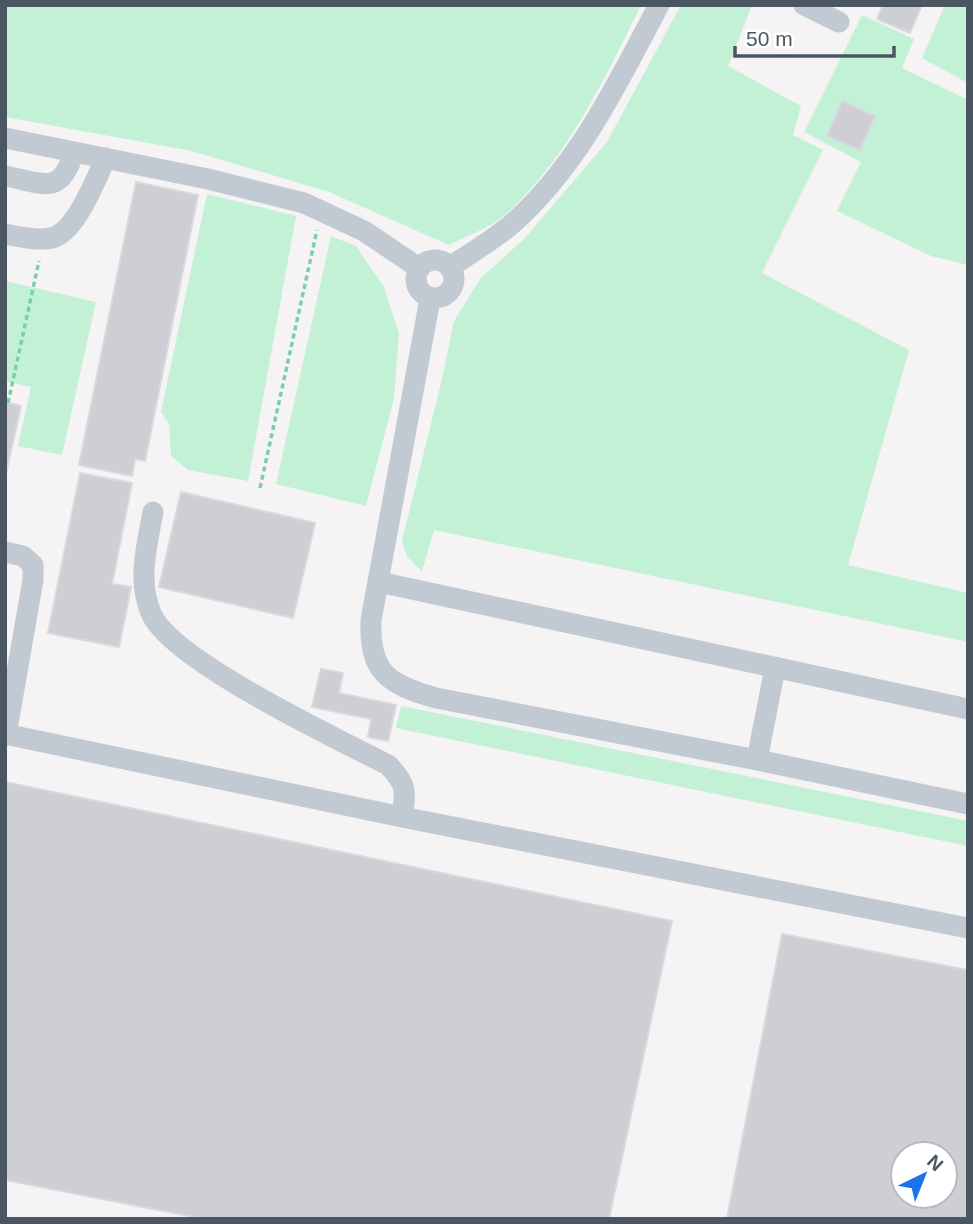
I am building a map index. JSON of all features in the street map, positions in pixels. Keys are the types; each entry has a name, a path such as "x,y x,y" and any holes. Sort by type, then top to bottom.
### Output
{"street":[{"path":"450,267 488,243 546,189 610,99 659,5"},
{"path":"804,5 839,22"},
{"path":"5,138 208,179 304,203 364,231 419,268"},
{"path":"5,176 47,183 58,182 67,173 74,152"},
{"path":"5,234 55,237 69,226 84,203 106,158"},
{"path":"434,260 450,267 453,274 451,289 439,299 430,299 418,290 415,282 419,268 426,262 434,260"},
{"path":"430,299 371,620 370,644 377,666 390,680 411,691 436,698 968,804"},
{"path":"153,512 143,581 151,614 159,628 248,691 388,765 400,777 406,790 402,817"},
{"path":"5,552 23,556 33,565 33,580 6,734 402,817 968,928"},
{"path":"379,582 968,709"},
{"path":"757,760 775,668"}],"path":[{"path":"260,488 322,210"},
{"path":"8,403 43,238"}],"green space":[{"path":"5,5 641,5 583,117 547,169 499,220 449,245 329,192 192,151 5,117"},
{"path":"681,5 752,5 728,66 801,106 793,135 823,150 762,273 909,350 848,565 968,593 968,642 434,530 422,571 407,557 402,541 454,321 481,278 525,238 607,142"},
{"path":"945,5 968,5 968,83 922,58"},
{"path":"862,15 914,39 902,68 968,100 968,265 931,256 837,211 861,162 804,132"},
{"path":"207,194 296,216 248,481 188,470 171,456 169,423 161,412"},
{"path":"331,236 356,246 384,287 399,334 394,398 366,506 276,484"},
{"path":"5,281 96,302 62,455 18,446 31,387 5,381"},
{"path":"401,706 968,821 968,846 396,728"}],"building":[{"path":"883,5 922,5 910,33 877,19"},
{"path":"842,101 875,116 860,150 827,136"},
{"path":"136,182 198,195 145,461 135,459 132,476 79,465"},
{"path":"5,402 21,406 5,478"},
{"path":"80,473 132,483 112,584 131,587 119,647 48,633"},
{"path":"181,492 315,523 293,618 159,587"},
{"path":"321,669 343,673 339,693 396,705 388,741 368,737 371,719 312,707"},
{"path":"5,782 672,921 609,1219 204,1219 5,1180"},
{"path":"782,934 968,970 968,1219 727,1218"}]}
